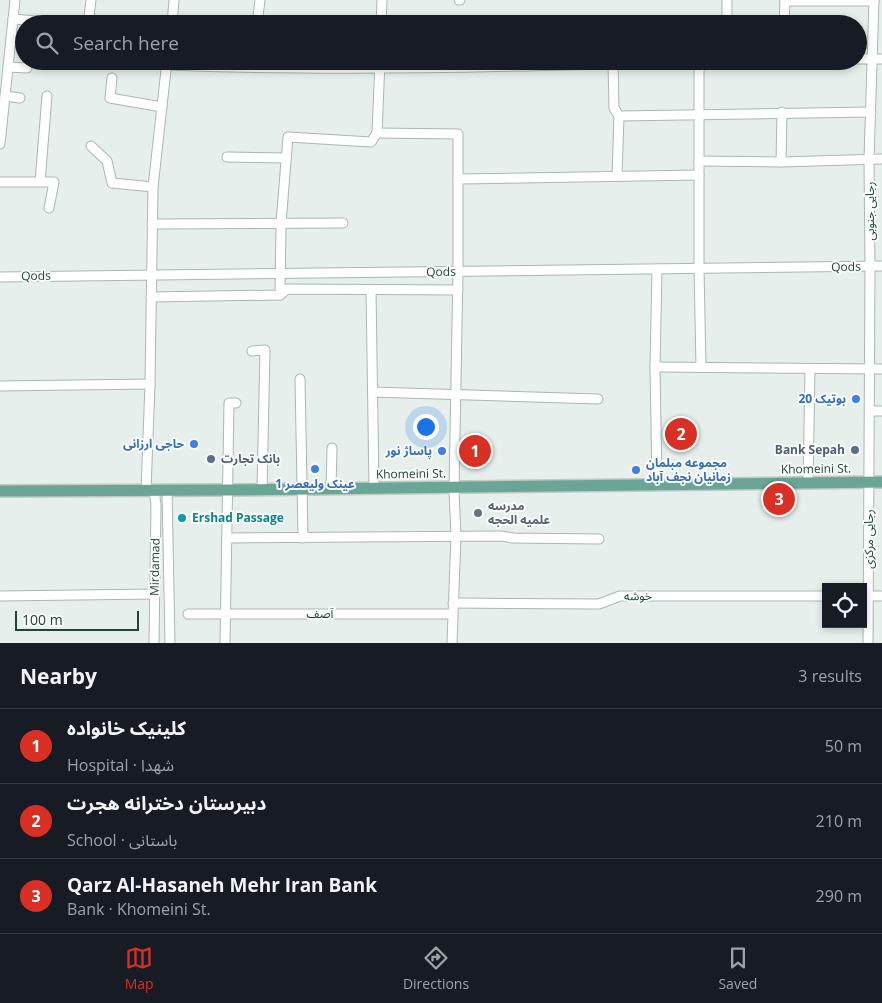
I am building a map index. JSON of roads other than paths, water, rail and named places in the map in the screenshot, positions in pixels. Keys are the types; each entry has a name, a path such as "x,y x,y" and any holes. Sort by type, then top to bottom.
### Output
{"main road":[{"name":"Khomeini St.","path":"0,491 882,482"}],"street":[{"path":"0,144 15,0"},
{"path":"89,15 91,0"},
{"path":"173,15 174,0"},
{"path":"258,15 260,0"},
{"path":"382,0 382,15"},
{"path":"727,0 727,15"},
{"path":"784,15 785,0 874,1"},
{"name":"رجایی جنوبی","path":"869,482 869,159 874,1"},
{"path":"0,45 10,46"},
{"path":"867,59 882,59"},
{"path":"8,67 15,67"},
{"name":"Mirdamad","path":"154,643 156,505 150,490 151,274 153,187 165,70"},
{"path":"280,295 282,273 281,223 288,137 371,142 377,133 380,70"},
{"path":"613,70 614,108 619,116 617,176"},
{"path":"698,70 699,268 702,367"},
{"path":"112,78 110,98 162,107"},
{"path":"5,96 20,98"},
{"path":"40,182 47,96"},
{"path":"781,162 782,112"},
{"path":"619,116 871,112"},
{"path":"377,133 458,134 458,290 454,487 456,536 452,643"},
{"path":"91,146 106,161 112,183 153,187"},
{"path":"227,158 286,158"},
{"path":"699,161 781,162 882,159"},
{"path":"458,179 699,175"},
{"path":"0,182 54,182 49,208"},
{"path":"152,224 343,222"},
{"name":"Qods","path":"0,276 882,266"},
{"path":"656,269 657,484"},
{"path":"151,297 280,295 287,289 458,290"},
{"path":"371,290 374,488"},
{"path":"252,351 264,350 262,489"},
{"path":"655,367 882,369"},
{"path":"808,483 810,369"},
{"path":"300,379 303,538"},
{"path":"0,386 150,384"},
{"path":"373,392 598,398"},
{"path":"224,643 229,403 236,403"},
{"path":"870,411 882,411"},
{"path":"331,488 332,448"},
{"name":"رجایی مرکزی","path":"866,583 869,482"},
{"path":"167,490 170,643"},
{"path":"227,538 456,536 599,539"},
{"path":"0,596 154,594"},
{"name":"خوشه","path":"452,603 598,604 620,596 822,596"},
{"path":"867,596 882,596"},
{"name":"آصف","path":"188,614 452,614"},
{"name":"رجایی مرکزی","path":"867,620 868,643"}],"place":[{"name":"بوتیک 20","path":"856,399"},
{"name":"دبیرستان دخترانه هجرت","path":"681,434"},
{"name":"حاجی ارزانی","path":"194,444"},
{"name":"Bank Sepah","path":"855,450"},
{"name":"پاساژ نور","path":"442,451"},
{"name":"کلینیک خانواده","path":"475,451"},
{"name":"بانک تجارت","path":"211,459"},
{"name":"عینک ولیعصر 1","path":"315,469"},
{"name":"مجموعه مبلمان زمانیان نجف آباد","path":"636,470"},
{"name":"Qarz Al-Hasaneh Mehr Iran Bank","path":"779,499"},
{"name":"مدرسه علمیه الحجه","path":"478,513"},
{"name":"Ershad Passage","path":"182,518"}]}
